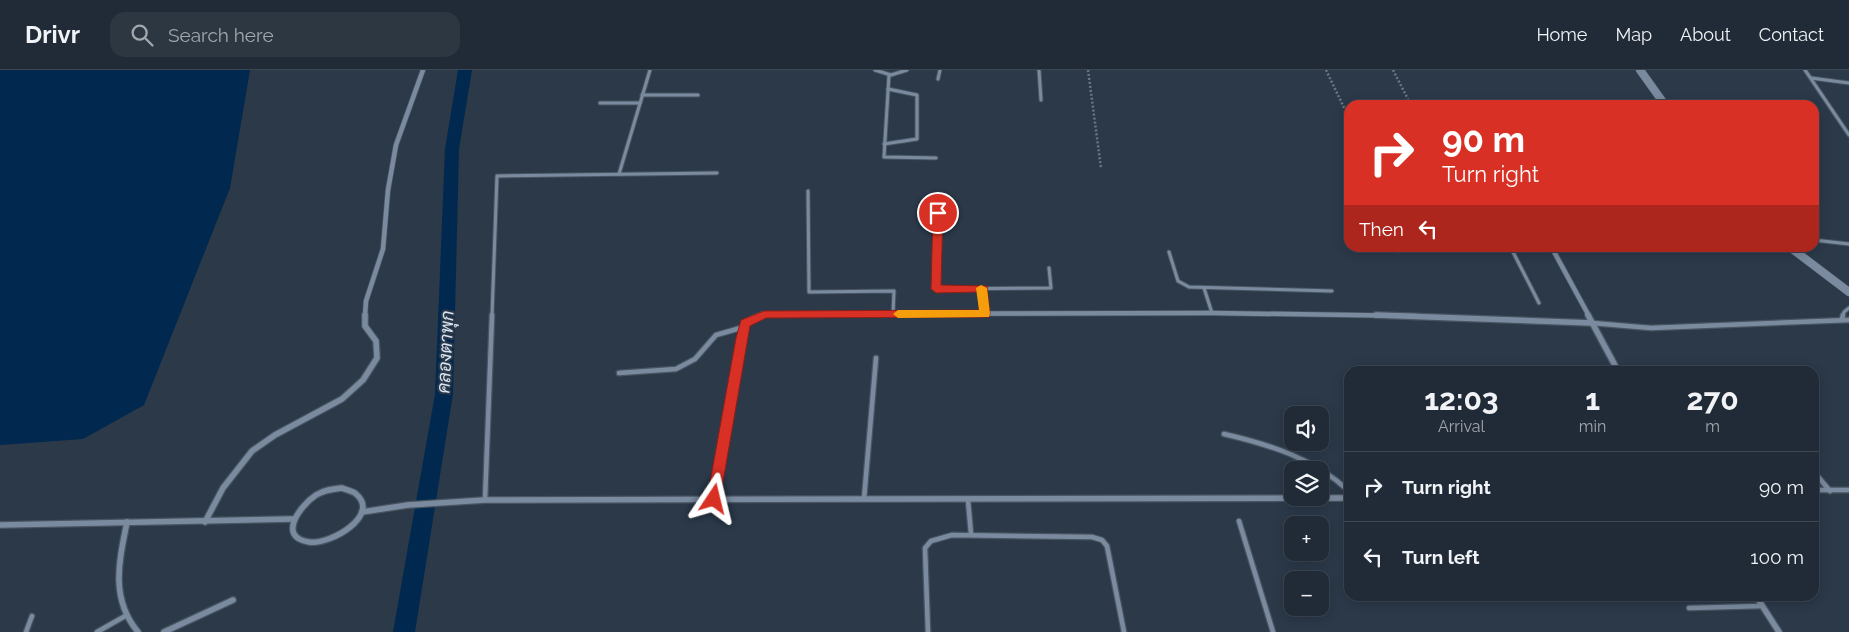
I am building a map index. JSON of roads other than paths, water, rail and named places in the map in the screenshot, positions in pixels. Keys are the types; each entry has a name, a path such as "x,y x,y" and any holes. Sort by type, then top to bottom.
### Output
{"street":[{"path":"206,522 223,488 252,451 342,398 362,380 377,358 376,341 365,326 366,302 383,249 388,190 396,145 423,70"},
{"path":"1640,70 1661,100"},
{"path":"1554,252 1615,366"},
{"path":"1796,252 1849,292"},
{"path":"714,499 745,323 764,314 1212,313 1388,315 1592,323"},
{"path":"342,488 352,490 359,495 363,503 362,512 357,522 349,531 325,542 313,544 303,542 296,536 293,528 294,519 299,509 318,494 342,488"},
{"path":"362,512 408,505 485,500 1344,498"},
{"path":"0,525 294,519"},
{"path":"127,522 119,562 118,581 120,597 130,625 138,632"},
{"path":"164,632 233,600"},
{"path":"1759,601 1779,632"}],"lane":[{"path":"619,174 650,70"},
{"path":"875,70 889,75 907,70"},
{"path":"938,79 940,70"},
{"path":"1039,70 1041,100"},
{"path":"1805,70 1849,135"},
{"path":"889,75 884,157 936,158"},
{"path":"1811,78 1849,83"},
{"path":"884,144 917,139 917,95 888,89"},
{"path":"642,96 698,96"},
{"path":"600,103 640,103"},
{"path":"485,500 497,176 717,173"},
{"path":"808,191 809,292 894,291 894,314"},
{"path":"938,194 936,289 1051,288 1049,268"},
{"path":"1819,241 1849,244"},
{"path":"1169,252 1178,281 1188,287 1332,291"},
{"path":"1513,252 1539,303"},
{"path":"983,288 985,314"},
{"path":"1204,288 1212,313"},
{"path":"1842,319 1844,312 1849,308"},
{"path":"1592,323 1651,328 1849,320"},
{"path":"619,373 676,369 695,359 716,334 744,327"},
{"path":"864,499 876,358"},
{"path":"1224,434 1281,448 1335,476 1344,485"},
{"path":"1819,478 1830,491"},
{"path":"1819,490 1849,490"},
{"path":"968,500 971,534"},
{"path":"1239,521 1273,632"},
{"path":"928,632 925,548 931,541 940,538 971,534 1092,537 1102,540 1107,546 1124,632"},
{"path":"1690,608 1762,606"},
{"path":"26,632 32,616"},
{"path":"97,632 127,616"}],"water":[{"path":"0,70 250,70 230,188 144,405 83,439 0,445"}],"waterway":[{"name":"คลองตาพุก","path":"404,632 444,394 452,149 465,70"}]}
